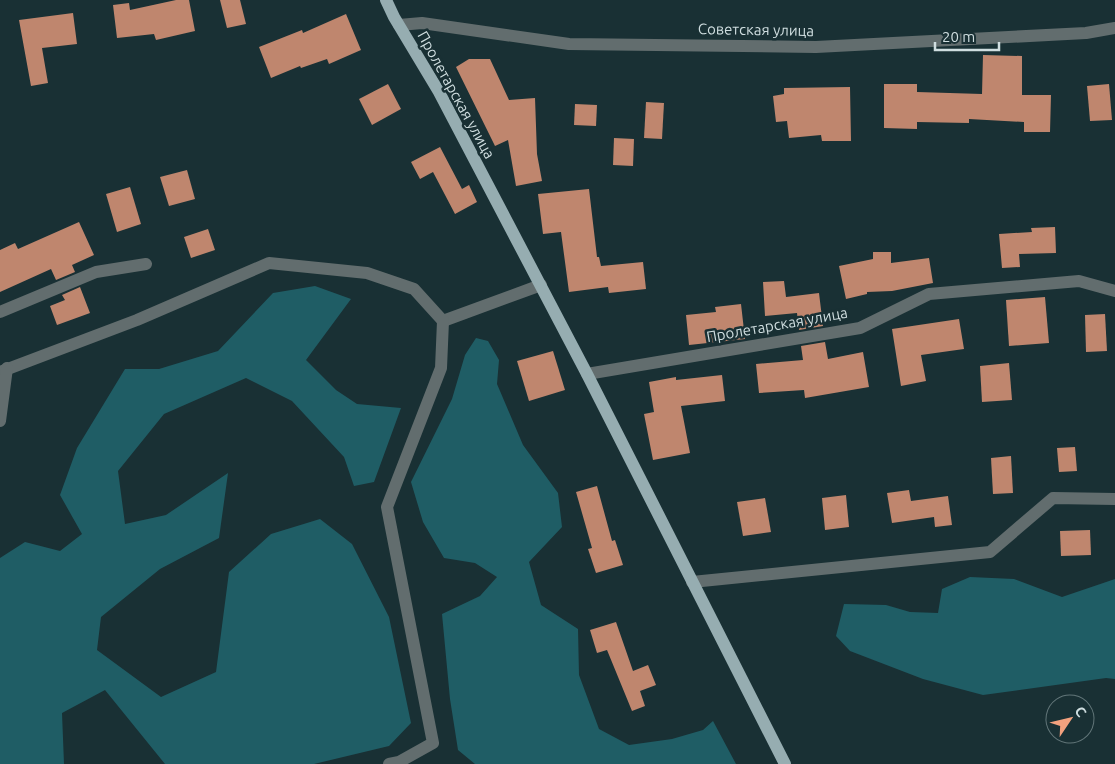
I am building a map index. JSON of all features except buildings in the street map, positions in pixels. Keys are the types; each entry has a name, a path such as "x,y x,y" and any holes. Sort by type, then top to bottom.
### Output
{"main road":[{"name":"Пролетарская улица","path":"378,0 396,21"},
{"name":"Пролетарская улица","path":"386,0 396,21 439,92 541,285 785,764"}],"street":[{"name":"Советская улица","path":"396,21 569,44 816,47 1086,33 1115,28"},
{"path":"0,421 4,370 137,320 269,263 367,273 414,289 444,321 441,368 387,507 433,743 399,762 389,764"},
{"path":"0,312 96,272 146,264"},
{"name":"Пролетарская улица","path":"587,374 860,328 930,294 1079,281 1115,291"},
{"path":"444,321 541,285"},
{"path":"692,582 990,552 1053,498 1115,499"}],"shaded area":[{"path":"315,286 351,299 306,360 336,390 357,404 401,408 374,482 354,486 344,457 292,401 246,378 164,414 118,471 125,524 166,515 228,473 219,538 160,569 101,617 97,650 161,697 216,672 229,572 271,534 320,519 352,544 389,617 411,723 389,746 314,764 165,764 105,690 62,713 64,764 0,764 0,558 25,542 60,551 82,534 60,495 77,448 125,369 159,369 218,351 273,293"},
{"path":"476,338 488,341 499,360 497,384 523,445 558,493 562,527 529,562 541,605 578,629 579,675 599,729 629,745 672,739 703,730 713,721 736,764 475,764 458,750 450,699 442,614 480,596 497,577 475,563 444,558 423,522 411,482 452,399 465,355"},
{"path":"970,577 1014,579 1062,597 1115,579 1115,679 1106,678 983,695 923,679 850,651 836,636 844,604 886,605 910,612 938,613 942,589"}]}
